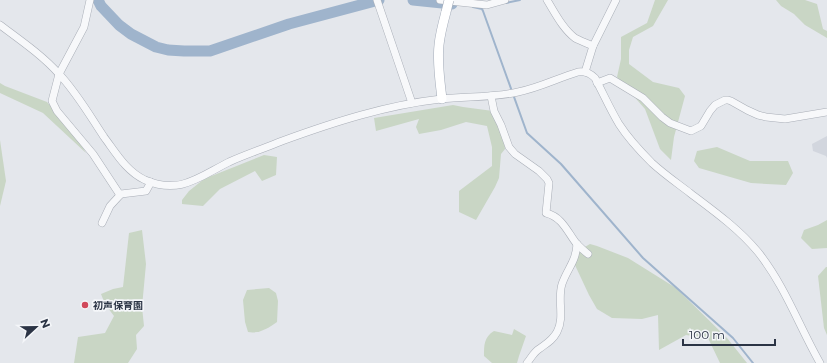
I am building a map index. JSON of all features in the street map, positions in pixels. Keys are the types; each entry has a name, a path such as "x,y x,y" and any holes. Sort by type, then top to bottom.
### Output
{"main road":[{"path":"442,99 438,63 439,45 441,30 449,0"}],"street":[{"path":"90,0 84,27 59,74 52,101 57,111 92,154 120,195"},
{"path":"440,0 487,4 505,0"},
{"path":"547,0 561,22 571,34 576,39 593,46"},
{"path":"585,72 593,46 616,0"},
{"path":"378,2 412,103"},
{"path":"0,25 40,56 59,74 78,98 126,166 138,176 151,182 169,186 185,184 243,156 291,138 355,117 412,103 512,93 537,87 578,72 591,74 619,124 634,144 652,163 672,180 731,225 758,252 780,284 820,363"},
{"path":"597,83 610,78 643,98 670,123 691,131 701,126 710,111 719,102 725,100 731,101 758,115 772,118 785,119 827,112"},
{"path":"491,96 494,111 509,147 515,154 539,171 547,179 546,213 552,214 558,218 567,228 577,244 588,254"},
{"path":"102,223 110,206 121,194 146,191 151,182"},
{"path":"527,363 538,350 551,342 557,332 561,322 560,294 562,283 575,258 577,244"}],"shaded area":[{"path":"827,136 827,158 826,156 813,151 812,144"}],"green space":[{"path":"655,0 668,0 653,26 633,37 629,50 629,64 653,82 679,88 685,96 674,137 671,160 660,149 645,109 617,77 621,59 621,37 647,23"},
{"path":"776,0 805,0 817,4 823,29 827,31 827,38 805,25 794,14 781,6"},
{"path":"0,83 47,102 71,129 86,153 43,113 0,93"},
{"path":"453,105 493,111 504,136 505,149 501,154 499,178 476,220 459,212 459,191 492,166 492,147 487,126 466,122 441,130 419,134 416,127 419,119 376,131 374,118"},
{"path":"0,140 6,181 0,206"},
{"path":"717,147 750,161 788,161 793,173 786,185 751,183 699,168 694,161 697,151"},
{"path":"264,155 277,157 276,175 262,181 255,171 220,189 203,206 182,204 182,200 189,191 204,179"},
{"path":"827,220 827,248 812,249 801,238 804,230"},
{"path":"142,230 146,264 142,307 144,326 136,335 137,349 128,363 74,363 78,337 105,333 114,316 105,304 101,294 123,287 129,233"},
{"path":"590,244 628,258 676,288 727,338 747,363 720,363 708,338 686,335 659,350 658,315 642,319 612,318 597,309 574,263 579,252"},
{"path":"826,267 827,335 824,328 818,276"},
{"path":"269,288 276,293 278,301 277,322 260,331 248,332 245,322 243,300 247,290"},
{"path":"514,329 526,336 517,363 492,363 484,356 486,339 494,331 512,335"}],"waterway":[{"path":"98,0 101,6 119,25 131,34 156,47 168,50 184,51 210,51 289,24 379,0"},
{"path":"413,0 452,4"},
{"path":"506,3 520,0"},
{"path":"473,7 482,9 483,11 527,133 561,164 643,258 733,338 753,363"}],"place":[{"name":"初声保育園","path":"85,305"}]}
